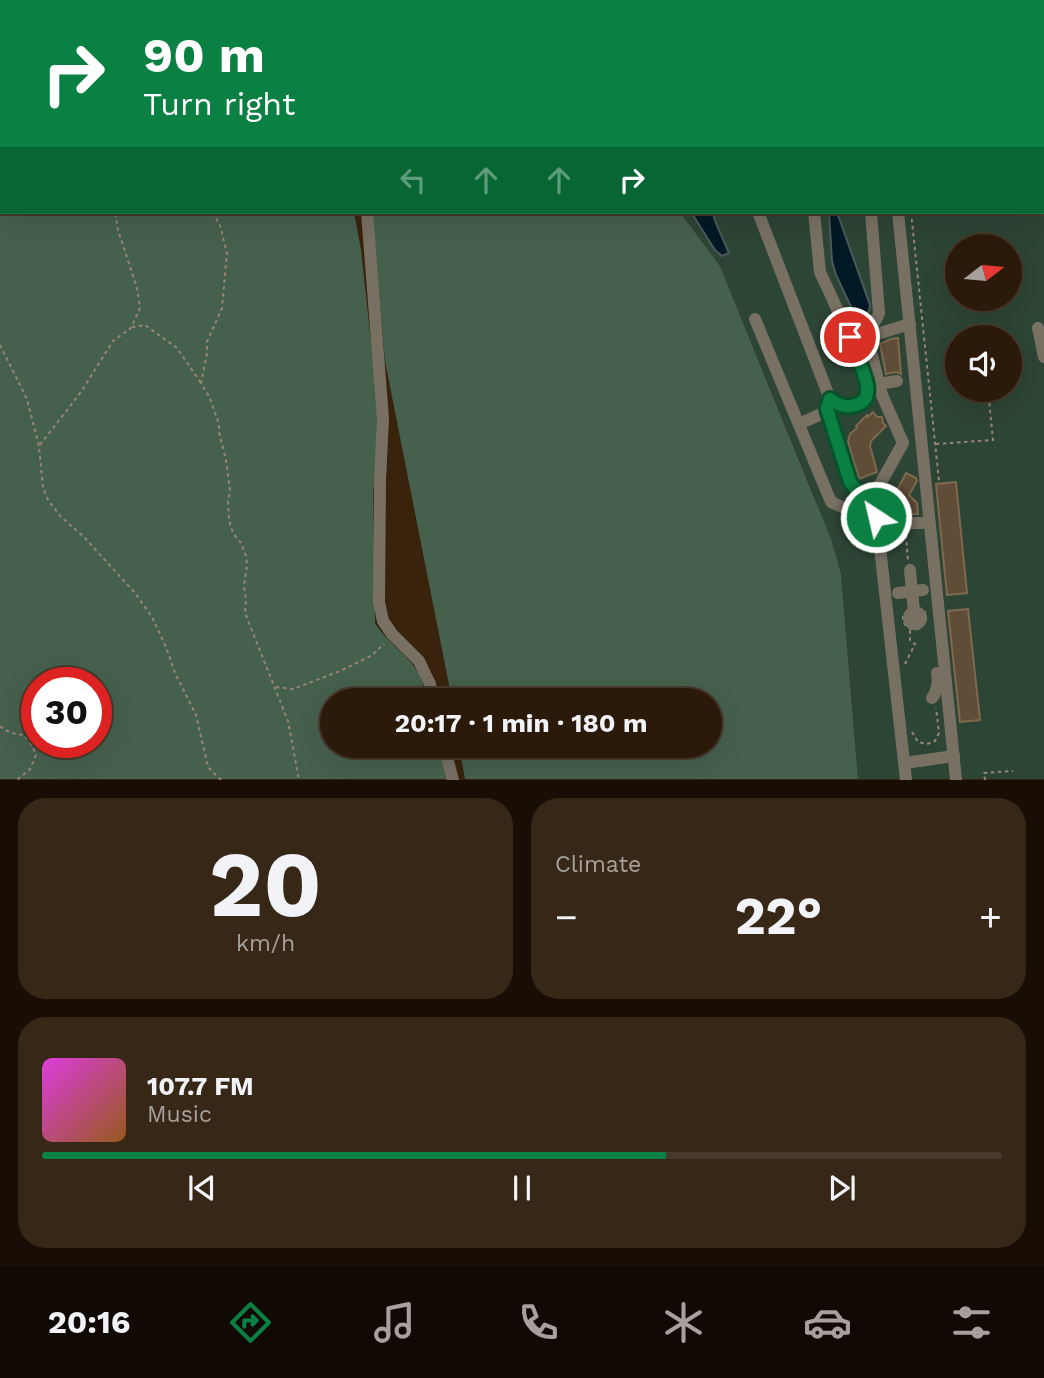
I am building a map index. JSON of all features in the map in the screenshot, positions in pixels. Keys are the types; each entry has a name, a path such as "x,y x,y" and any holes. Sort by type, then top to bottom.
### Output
{"street":[{"path":"367,214 383,419 379,602 383,621 419,661 431,688"},
{"path":"759,214 828,404 850,482 869,504 876,517 906,779"},
{"path":"814,214 820,272 850,337 868,390 864,400 854,405 828,404"},
{"path":"869,504 903,443 882,395 871,352 870,342 879,313 871,214"},
{"path":"898,214 956,779"},
{"path":"755,319 831,502 844,508 869,504"},
{"path":"850,337 876,329 910,324"},
{"path":"1038,328 1044,357"},
{"path":"879,384 897,381"},
{"path":"799,424 819,415 828,404"},
{"path":"876,517 891,515 900,523 922,523"},
{"path":"910,570 912,621"},
{"path":"934,703 937,673"},
{"path":"905,763 954,756"},
{"path":"447,758 453,779"}],"path":[{"path":"115,214 137,288 140,308 131,328"},
{"path":"201,384 206,342 222,308 227,253 214,214"},
{"path":"911,214 939,481"},
{"path":"39,446 81,393 113,341 131,328 145,325 177,348 209,396 219,424 230,491 229,520 246,556 245,613 288,721 299,779"},
{"path":"0,345 27,399 39,446 43,488 48,500 61,517 84,537 135,593 152,617 196,715 208,767 220,779"},
{"path":"935,444 993,440 989,402"},
{"path":"904,671 915,644 910,640 912,621"},
{"path":"275,687 293,689 340,671 371,656 392,634"},
{"path":"910,729 918,743 935,741 939,733 934,703"},
{"path":"0,726 6,732 21,733 29,739 36,755 30,769 17,779"},
{"path":"985,779 984,773 1013,771"}],"green space":[{"path":"0,214 354,214 361,250 379,416 373,495 375,623 416,669 424,688 320,688 320,758 444,758 450,779 0,779"},
{"path":"372,214 681,214 720,266 831,539 841,574 858,779 465,779 461,758 722,758 722,688 450,688 385,361"},
{"path":"681,214 1044,214 1044,779 858,779 841,574 814,496 720,266"}],"water":[{"path":"692,214 713,214 729,253 722,256 715,250"},
{"path":"829,214 837,214 870,305 866,314 858,315 853,311 832,261"}],"building":[{"path":"898,338 901,374 886,374 880,344"},
{"path":"873,412 877,417 882,417 886,426 871,441 870,446 877,472 859,479 848,442 856,426"},
{"path":"906,473 917,481 909,495 917,503 918,514 906,514 895,498"},
{"path":"956,482 967,593 947,595 936,484"},
{"path":"968,609 980,720 960,722 948,611"}],"route":[{"path":"850,337 865,378 867,395 859,404 854,405 842,406 830,399 827,409 850,482 876,517"}]}
